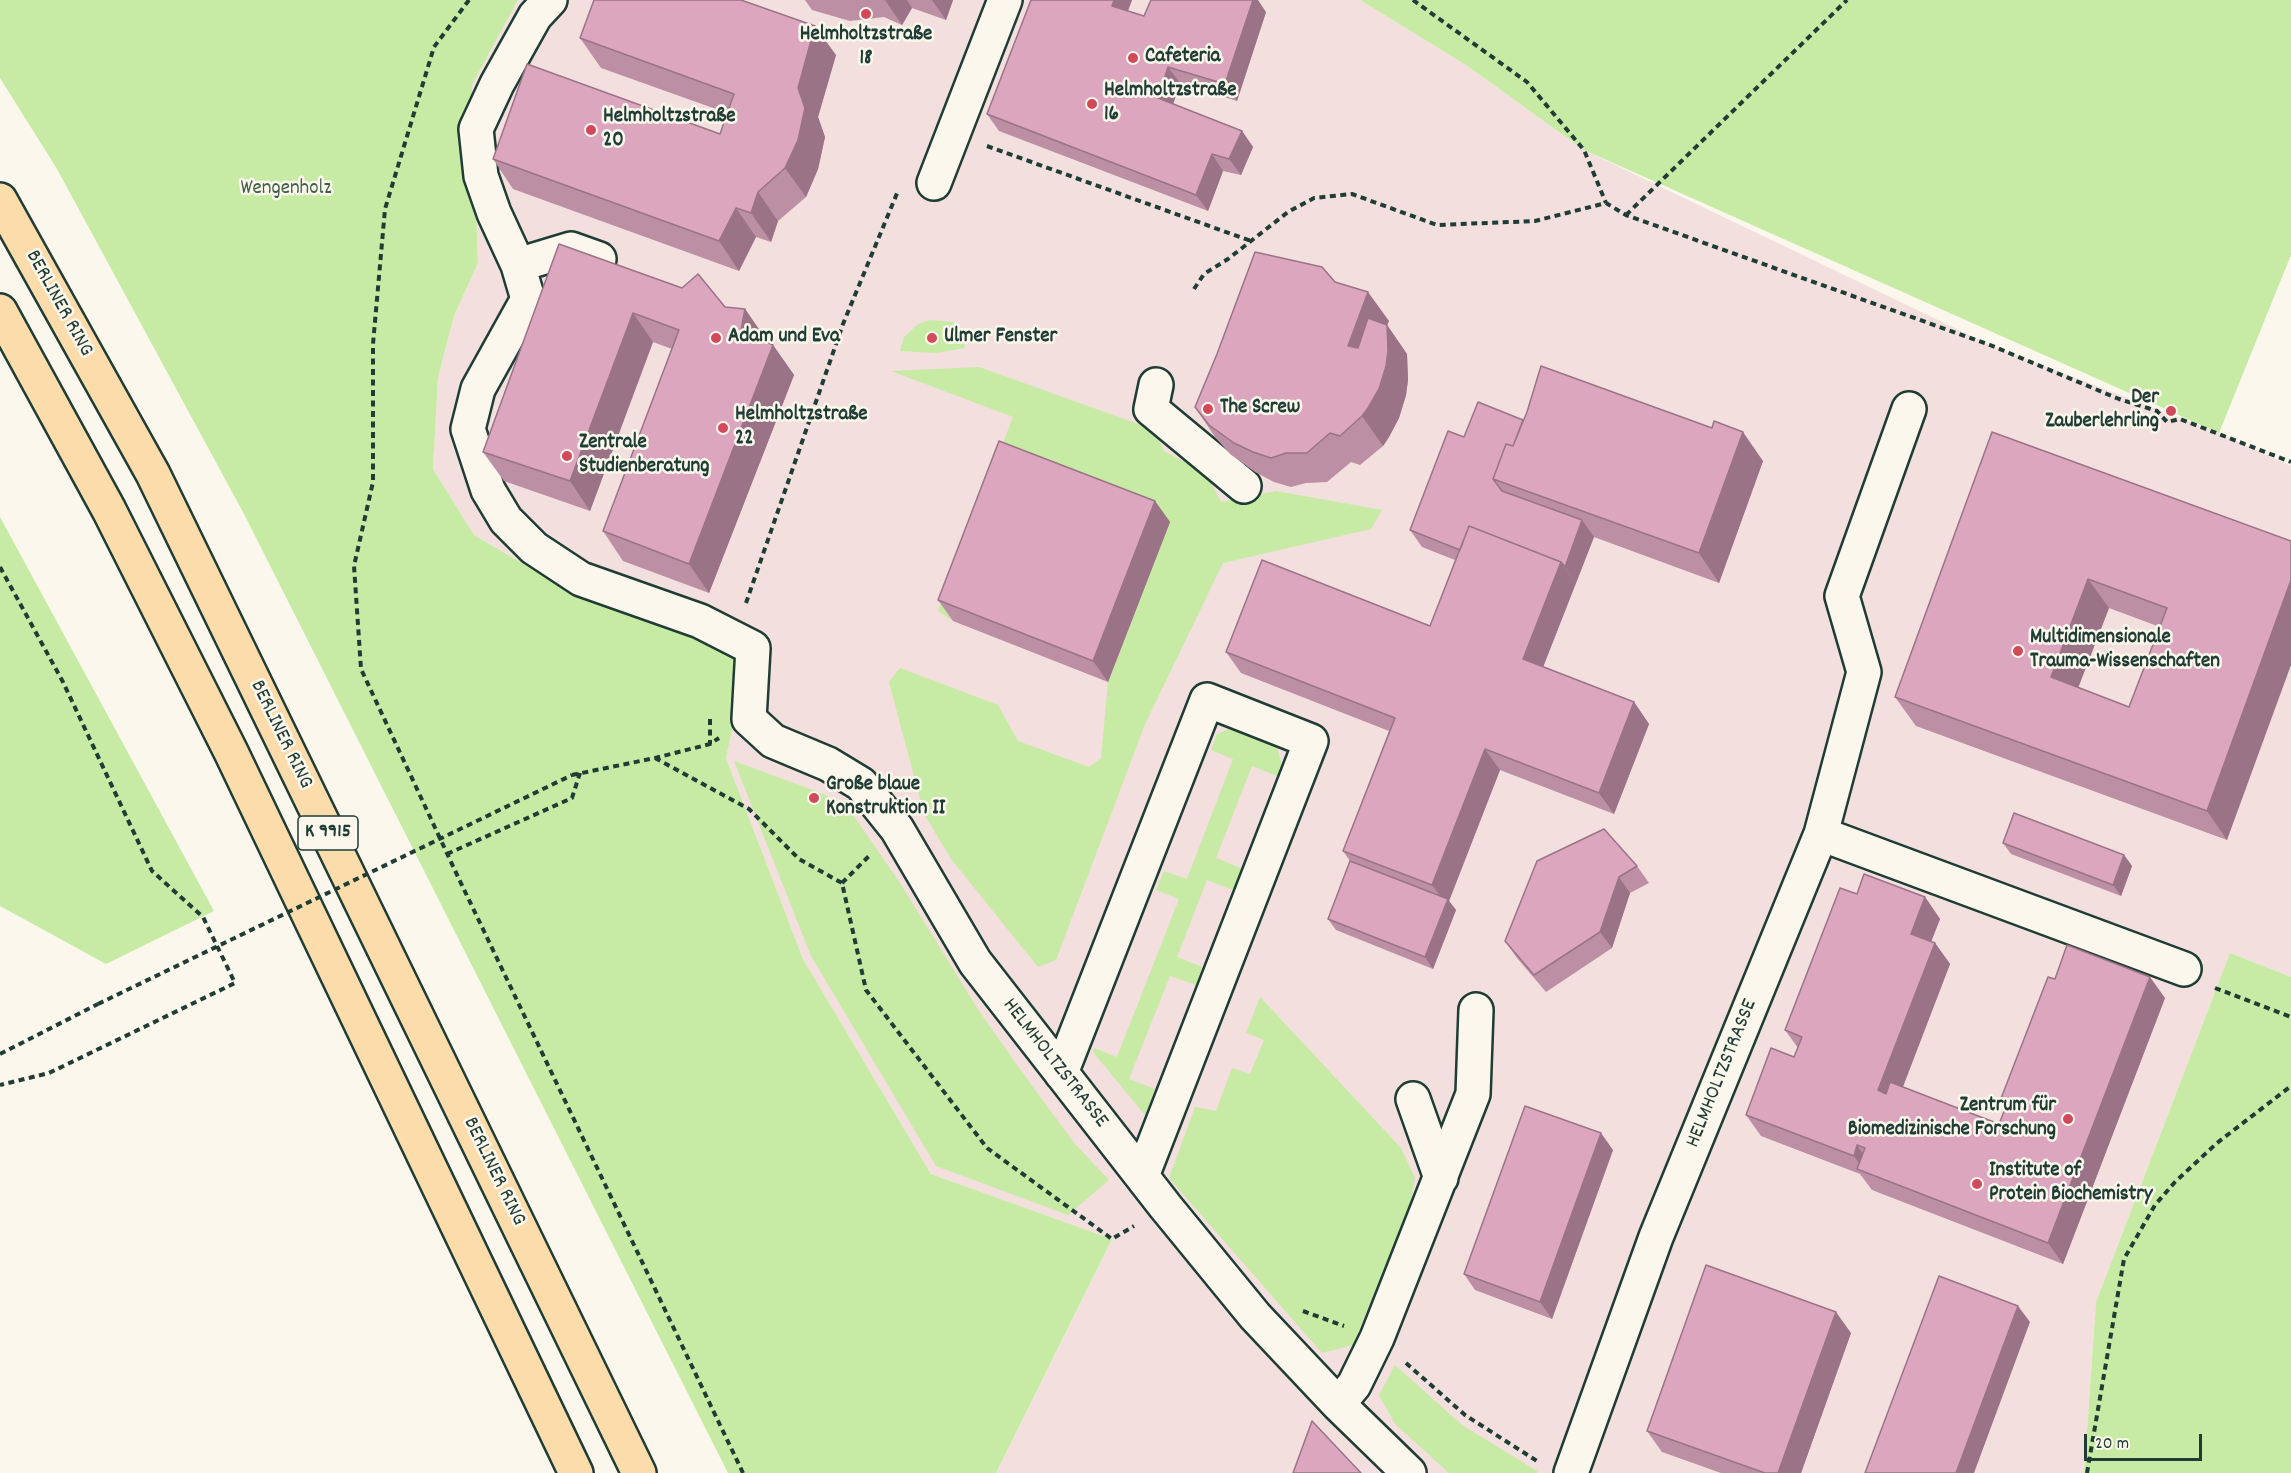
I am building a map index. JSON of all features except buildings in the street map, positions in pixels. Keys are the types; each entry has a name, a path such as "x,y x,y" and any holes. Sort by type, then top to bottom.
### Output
{"highway":[{"name":"BERLINER RING","path":"0,200 153,474 639,1473"},
{"name":"K 9915","path":"0,311 109,510 231,752 576,1473"}],"street":[{"path":"550,0 535,16 497,84 476,129 481,176 494,213 518,265 528,299 478,389 468,429 488,490 506,520 534,548 581,579 700,621 743,643 749,719"},
{"path":"927,174 1005,0"},
{"path":"518,265 572,249 622,267"},
{"path":"1156,385 1151,409 1244,486"},
{"name":"HELMHOLTZSTRASSE","path":"1558,1469 1821,834 1864,672 1842,596 1909,409"},
{"path":"1061,1073 1207,700 1311,741 1142,1176"},
{"name":"HELMHOLTZSTRASSE","path":"749,719 773,741 828,764 861,784 897,829 975,962 1165,1206 1255,1316 1338,1404 1409,1473"},
{"path":"1821,834 2196,977"},
{"path":"1338,1404 1354,1385 1377,1338 1473,1094 1476,1010"},
{"path":"1413,1099 1441,1178"}],"path":[{"path":"469,0 434,47 385,209 373,344 373,482 354,566 361,669 743,1473"},
{"path":"1413,0 1527,82 1584,150 1606,203 1626,215 1990,345 2119,399 2157,411 2167,422 2180,419 2291,462"},
{"path":"1626,215 1847,0"},
{"path":"743,643 843,324 927,174 966,139 1252,241"},
{"path":"1194,289 1204,274 1252,241 1288,212 1314,198 1352,194 1437,225 1534,221 1606,203"},
{"path":"0,567 63,682 152,871 203,917 235,983 49,1073 0,1085"},
{"path":"710,744 708,723 712,713"},
{"path":"0,1054 98,1004 572,775 710,744 749,719"},
{"path":"654,758 749,809 799,859 842,883 866,990 987,1148 1112,1239 1165,1206"},
{"path":"447,854 572,798 581,772"},
{"path":"2196,977 2291,1017"},
{"path":"2087,1473 2124,1259 2155,1205 2175,1182 2217,1143 2291,1086"},
{"path":"1302,1310 1377,1338 1465,1415 1558,1469"}],"shaded area":[{"path":"518,0 1360,0 1466,65 1584,150 1990,345 2219,433 2291,466 2291,977 2230,953 2096,1302 2084,1473 996,1473 1112,1239 931,1174 803,959 726,758 747,662 534,570 474,535 433,469 438,378 454,316 478,263 472,85"}],"green space":[{"name":"Wengenholz","path":"0,0 518,0 472,85 478,263 454,316 438,378 433,469 474,535 534,570 747,662 726,758 803,959 931,1174 1112,1239 996,1473 728,1473 244,514 57,169 0,78"},
{"path":"1360,0 2291,0 2291,255 2219,433 1584,150 1466,65"},
{"path":"930,320 953,322 962,331 965,348 936,353 900,351 904,337 918,324"},
{"path":"979,367 1155,430 1164,451 1206,473 1221,502 1276,491 1382,510 1371,529 1223,563 1145,724 1056,960 1038,967 951,859 924,814 889,682 900,668 998,705 1018,741 1089,767 1101,758 1108,682 1169,523 1014,462 953,621 938,611 1013,417 891,371"},
{"path":"0,517 214,911 106,964 0,906"},
{"path":"1229,729 1277,748 1282,765 1277,776 1252,766 1216,858 1241,868 1233,890 1207,880 1177,957 1202,967 1196,985 1170,976 1129,1079 1155,1089 1145,1115 1093,1052 1094,1048 1117,1057 1179,899 1156,890 1164,871 1187,879 1233,759 1211,750 1217,734"},
{"path":"734,761 826,795 843,805 856,819 900,883 979,1011 1075,1144 1109,1180 1068,1215 936,1166 811,956"},
{"path":"2230,953 2291,977 2291,1473 2084,1473 2096,1302"},
{"path":"1260,997 1401,1148 1415,1178 1410,1205 1353,1345 1322,1353 1169,1178 1195,1107 1216,1111 1232,1068 1250,1074 1264,1040 1246,1033"},
{"path":"1395,1365 1462,1425 1537,1473 1449,1473 1395,1424 1379,1395"}],"place":[{"name":"Helmholtzstraße 18","path":"866,14"},
{"name":"Cafeteria","path":"1133,58"},
{"name":"Helmholtzstraße 16","path":"1092,104"},
{"name":"Helmholtzstraße 20","path":"591,130"},
{"name":"Adam und Eva","path":"716,338"},
{"name":"Ulmer Fenster","path":"932,338"},
{"name":"The Screw","path":"1208,409"},
{"name":"Der Zauberlehrling","path":"2171,411"},
{"name":"Helmholtzstraße 22","path":"723,428"},
{"name":"Zentrale Studienberatung","path":"567,456"},
{"name":"Multidimensionale Trauma-Wissenschaften","path":"2018,651"},
{"name":"Große blaue Konstruktion II","path":"814,798"},
{"name":"Zentrum für Biomedizinische Forschung","path":"2068,1119"},
{"name":"Institute of Protein Biochemistry","path":"1977,1184"}]}
